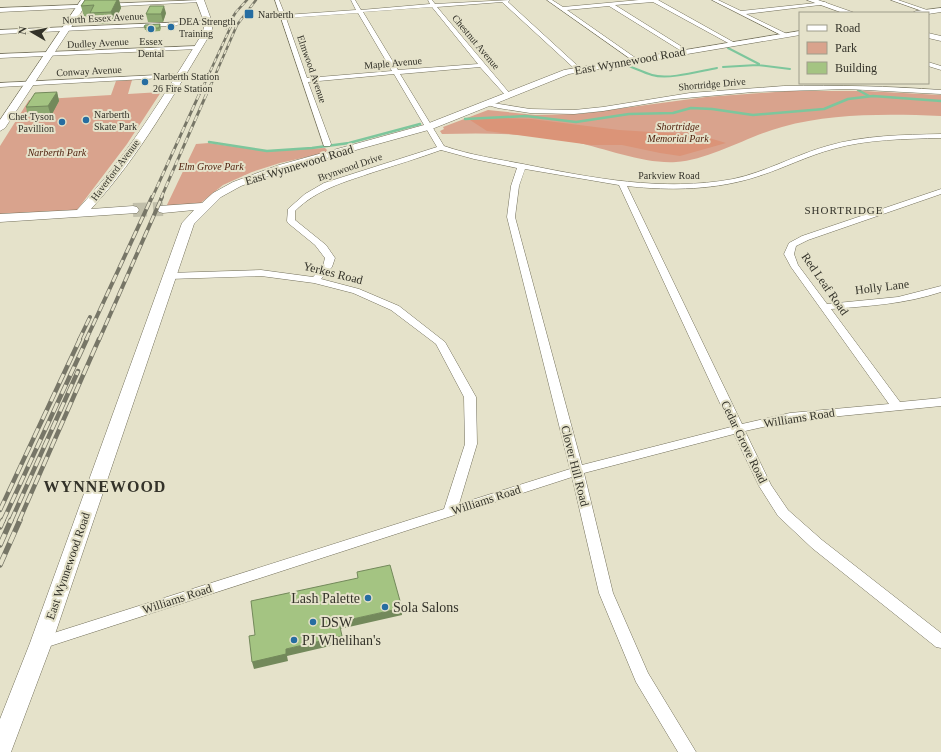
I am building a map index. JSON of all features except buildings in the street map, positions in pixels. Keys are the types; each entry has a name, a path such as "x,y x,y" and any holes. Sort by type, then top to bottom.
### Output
{"street":[{"name":"Elmwood Avenue","path":"277,0 327,144"},
{"path":"353,0 441,148"},
{"name":"Chestnut Avenue","path":"429,0 509,96"},
{"path":"503,0 578,69"},
{"path":"283,16 508,0"},
{"path":"549,0 635,60"},
{"path":"562,9 654,0 732,43"},
{"path":"714,0 785,35"},
{"path":"811,0 848,12"},
{"path":"893,0 927,11"},
{"path":"0,10 83,3 201,1 208,22"},
{"path":"0,128 83,3"},
{"path":"609,4 685,51"},
{"path":"741,13 825,4"},
{"path":"922,12 941,10"},
{"name":"North Essex Avenue","path":"0,32 208,22"},
{"name":"Haverford Avenue","path":"81,213 105,187 148,127 208,31 208,22"},
{"name":"East Wynnewood Road","path":"0,750 41,643 188,224 217,195 237,184 283,167 428,127 578,69 799,33"},
{"path":"929,35 941,39"},
{"name":"Dudley Avenue","path":"0,56 197,47"},
{"path":"929,64 941,68"},
{"name":"Maple Avenue","path":"306,80 482,65"},
{"name":"Conway Avenue","path":"0,85 179,76"},
{"name":"Shortridge Drive","path":"487,104 533,112 574,112 690,95 786,88 884,88 941,92"},
{"name":"Parkview Road","path":"441,148 462,155 588,179 622,184 678,187 712,184 761,174 809,154 854,141 881,138 941,136"},
{"name":"Brynwood Drive","path":"314,280 327,267 330,258 326,250 299,230 291,221 291,210 298,202 311,192 327,185 441,148"},
{"name":"Clover Hill Road","path":"522,166 513,192 511,216 577,471 606,593 642,676 687,752"},
{"name":"Cedar Grove Road","path":"622,184 765,486 783,513 817,544 941,642"},
{"name":"Red Leaf Road","path":"897,406 794,265 789,254 792,245 805,238 941,191"},
{"path":"188,224 184,214 163,209 205,206"},
{"path":"0,218 133,210"},
{"name":"Yerkes Road","path":"169,276 261,273 314,280 356,291 395,308 440,342 470,397 471,444 450,512"},
{"name":"Holly Lane","path":"825,307 878,302 920,295 941,289"},
{"name":"Williams Road","path":"41,643 577,471 790,417 941,402"}],"green space":[{"name":"Narberth Park","path":"132,80 128,94 161,92 127,144 77,210 0,214 0,146 29,100 111,95 116,81"},
{"name":"Shortridge Memorial Park","path":"789,91 864,91 941,95 941,116 861,116 801,122 769,131 702,157 676,162 651,161 559,139 526,135 442,134 440,131 444,129 443,127 488,110 535,115 579,114 706,97"},
{"name":"Elm Grove Park","path":"209,143 265,151 325,148 329,152 280,163 252,172 223,185 197,206 166,207 196,144"}],"shaded area":[{"path":"498,118 531,119 619,130 699,135 726,143 680,156 622,145 591,145 487,131 470,120"}],"waterway":[{"path":"728,48 759,64"},
{"path":"623,64 648,74 659,76 676,76 717,68"},
{"path":"723,67 757,65 790,69"},
{"path":"858,90 869,96"},
{"path":"465,119 526,116 576,122 629,114 673,113 691,108 712,109 753,115 824,109 848,99 873,96 941,101"},
{"path":"209,142 267,151 312,148 349,143 420,124"}],"tunnel":[{"path":"133,210 163,209"}],"railway":[{"path":"226,28 236,12 247,0"},
{"path":"210,87 237,25 256,0"},
{"path":"203,87 232,24"},
{"path":"152,198 203,86"},
{"path":"161,198 210,86"},
{"path":"86,340 152,197"},
{"path":"99,340 162,197"},
{"path":"79,340 90,317"},
{"path":"0,510 80,339"},
{"path":"3,521 87,339"},
{"path":"19,521 99,339"},
{"path":"11,521 78,371"},
{"path":"0,527 3,520"},
{"path":"0,545 11,520"},
{"path":"0,565 20,520"}],"place":[{"name":"Narberth","path":"249,14"},
{"name":"DEA Strength Training","path":"171,27"},
{"name":"Essex Dental","path":"151,29"},
{"name":"Narberth Station 26 Fire Station","path":"145,82"},
{"name":"Narberth Skate Park","path":"86,120"},
{"name":"Chet Tyson Pavillion","path":"62,122"},
{"name":"Lash Palette","path":"368,598"},
{"name":"Sola Salons","path":"385,607"},
{"name":"DSW","path":"313,622"},
{"name":"PJ Whelihan's","path":"294,640"}],"district":[{"name":"SHORTRIDGE","path":"844,210"},
{"name":"WYNNEWOOD","path":"105,486"}]}
